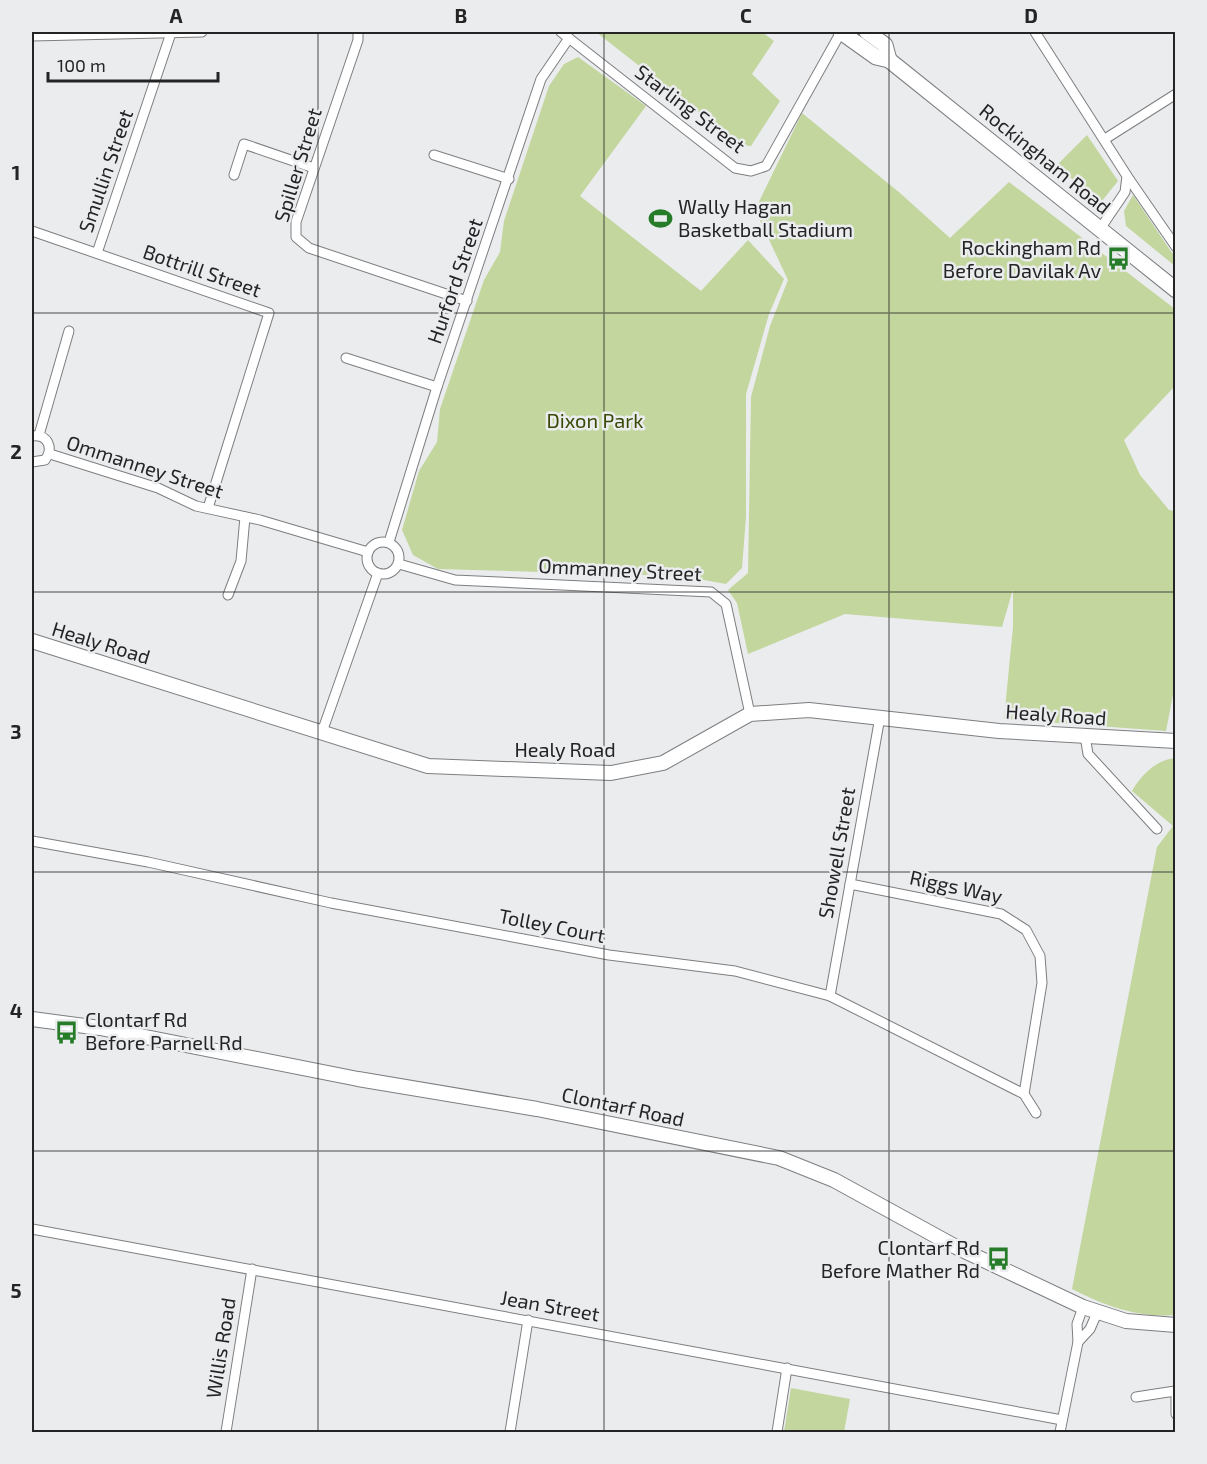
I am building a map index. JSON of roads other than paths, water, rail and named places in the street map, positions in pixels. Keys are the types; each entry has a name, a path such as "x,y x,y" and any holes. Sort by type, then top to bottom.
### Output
{"main road":[{"name":"Rockingham Road","path":"841,32 876,57 889,60 1176,290"},
{"name":"Rockingham Road","path":"867,32 885,45 889,60"}],"street":[{"path":"32,36 202,32"},
{"name":"Spiller Street","path":"358,32 358,40 296,222 296,237 309,248 467,301"},
{"name":"Starling Street","path":"565,35 735,168 751,171 766,166 841,32"},
{"path":"1035,32 1176,248"},
{"name":"Smullin Street","path":"97,253 171,33"},
{"name":"Hurford Street","path":"388,542 437,387 541,80 565,35"},
{"path":"1105,139 1176,94"},
{"path":"234,175 244,144 314,168"},
{"path":"434,155 508,179"},
{"path":"1100,230 1125,192 1127,176"},
{"name":"Bottrill Street","path":"32,231 269,313 208,508"},
{"path":"32,462 45,460 50,454 50,446 46,439 35,436 69,331"},
{"path":"346,358 437,387"},
{"name":"Ommanney Street","path":"50,454 158,488 208,508 368,552"},
{"path":"228,595 241,561 245,517"},
{"path":"380,541 388,542 396,547 400,555 399,564 394,570 378,573 367,561 368,552 372,545 380,541"},
{"name":"Ommanney Street","path":"399,564 455,580 711,592 726,604 750,714"},
{"path":"322,732 378,573"},
{"name":"Healy Road","path":"32,641 428,766 611,773 663,763 750,714 809,710 999,731 1176,741"},
{"name":"Showell Street","path":"830,996 880,717"},
{"path":"1085,736 1088,754 1157,829"},
{"name":"Tolley Court","path":"32,841 148,862 331,903 598,953 735,971 830,996 1024,1094"},
{"name":"Riggs Way","path":"850,884 1001,914 1026,930 1040,956 1042,983 1024,1094"},
{"name":"Clontarf Road","path":"32,1019 100,1028 358,1079 537,1109 779,1158 834,1180 882,1203 956,1247 1097,1313 1145,1324 1176,1325"},
{"path":"1024,1094 1036,1113"},
{"name":"Jean Street","path":"32,1229 1062,1420"},
{"name":"Willis Road","path":"225,1432 252,1269"},
{"path":"1060,1432 1078,1341 1077,1323 1083,1307"},
{"path":"1078,1341 1090,1329 1097,1313"},
{"path":"510,1432 528,1320"},
{"path":"777,1432 787,1368"},
{"path":"1136,1397 1175,1391 1176,1414"}],"place":[{"name":"Wally Hagan Basketball Stadium","path":"660,218"},
{"name":"Rockingham Rd Before Davilak Av","path":"1119,259"},
{"name":"Clontarf Rd Before Parnell Rd","path":"67,1032"},
{"name":"Clontarf Rd Before Mather Rd","path":"998,1259"}],"park label":[{"name":"Dixon Park","path":"595,421"}]}
